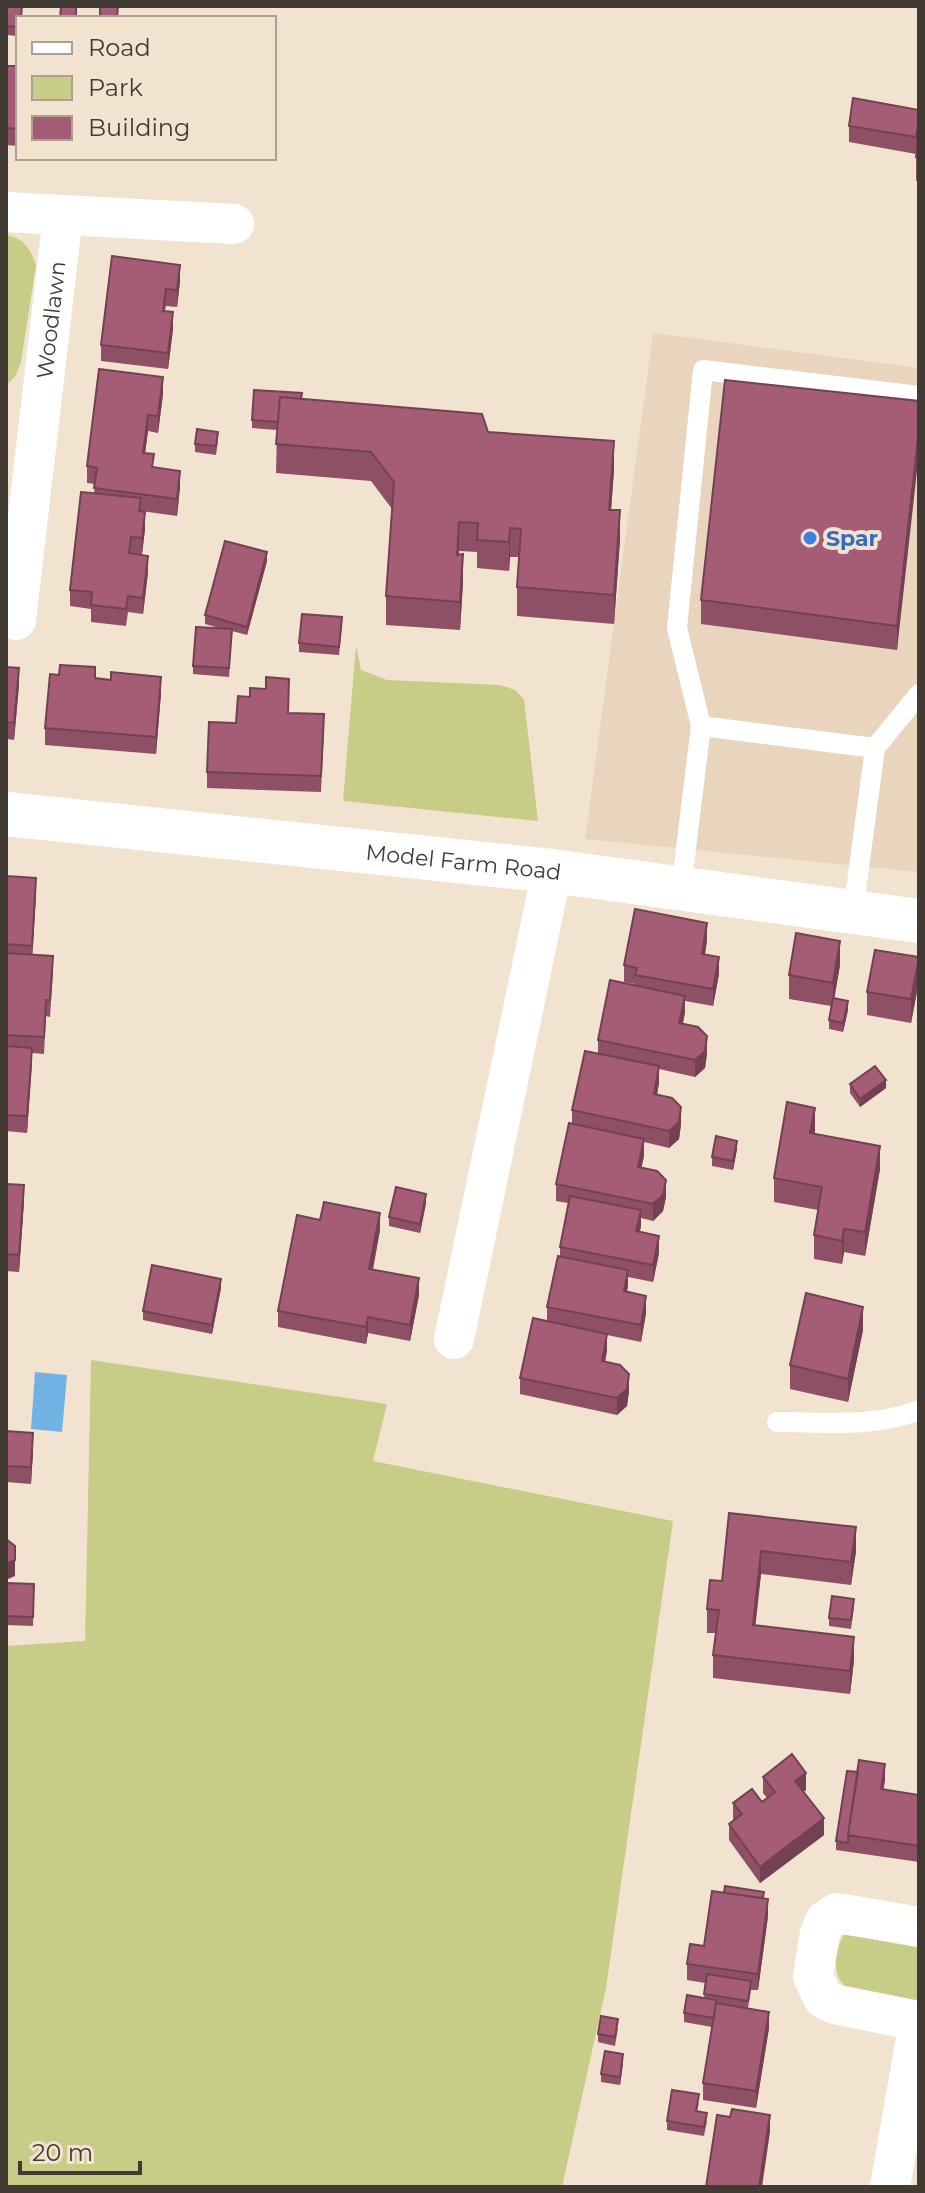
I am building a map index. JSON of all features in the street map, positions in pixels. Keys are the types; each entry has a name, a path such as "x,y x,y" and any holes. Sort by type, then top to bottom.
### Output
{"main road":[{"name":"Model Farm Road","path":"6,814 552,871 919,921"}],"street":[{"path":"6,212 234,224"},
{"name":"Woodlawn","path":"16,620 22,424 63,215"},
{"path":"454,1339 552,871"},
{"path":"890,2187 919,2021 834,2004 823,1998 813,1976 820,1933 825,1921 837,1913 919,1927"}],"lane":[{"path":"681,889 701,726 677,628 703,370 919,396"},
{"path":"853,912 875,748 919,694"},
{"path":"701,726 875,748"},
{"path":"777,1422 870,1422 919,1410"}],"shaded area":[{"path":"653,333 919,368 919,872 585,839"}],"green space":[{"path":"6,235 26,245 36,265 21,362 16,375 6,386"},
{"path":"356,645 361,670 387,680 500,685 515,690 524,699 538,821 343,801"},
{"path":"91,1360 387,1404 373,1461 673,1521 606,1988 562,2187 6,2187 6,1646 85,1641"},
{"path":"845,1933 919,1941 919,2002 847,1988 836,1969 839,1947"}],"water":[{"path":"35,1372 67,1375 62,1432 31,1429"}],"building":[{"path":"6,6 22,6 21,16 16,16 16,27 6,26"},
{"path":"61,6 76,6 76,16 60,16"},
{"path":"100,6 118,6 117,16 100,16"},
{"path":"6,66 16,66 16,129 6,128"},
{"path":"853,98 919,110 916,137 849,126"},
{"path":"112,256 180,265 177,290 166,289 163,311 173,312 168,353 101,345"},
{"path":"99,369 163,377 158,416 148,415 143,453 154,454 152,467 180,471 177,499 94,488 97,468 87,466"},
{"name":"Spar","path":"725,380 919,401 919,429 897,626 701,600"},
{"path":"254,390 302,393 301,399 280,397 278,422 252,420"},
{"path":"280,397 482,414 488,432 614,441 609,510 620,510 614,595 517,587 521,529 510,528 509,542 477,540 478,523 459,522 457,555 463,554 460,602 386,596 394,482 371,452 276,444"},
{"path":"197,429 218,432 216,446 195,444"},
{"path":"81,492 141,498 139,511 145,512 142,538 131,537 129,553 148,556 143,598 128,596 126,609 91,605 92,592 70,590"},
{"path":"225,541 267,552 247,627 205,615"},
{"path":"302,614 342,617 339,647 299,643"},
{"path":"196,627 232,629 229,668 193,666"},
{"path":"60,665 95,667 95,678 111,680 111,672 161,677 156,737 45,728 50,674 59,675"},
{"path":"6,667 19,668 14,723 6,722"},
{"path":"266,677 289,679 288,713 324,714 321,776 207,772 209,722 236,723 238,696 250,697 250,688 266,689"},
{"path":"6,876 36,878 32,946 6,944"},
{"path":"635,909 707,923 702,954 719,957 713,989 635,975 637,968 624,965"},
{"path":"796,933 840,941 833,983 789,975"},
{"path":"875,950 919,957 911,999 867,992"},
{"path":"6,953 53,956 44,1037 6,1035"},
{"path":"610,980 685,996 679,1023 698,1027 707,1036 705,1051 695,1060 598,1040"},
{"path":"833,998 848,1001 843,1023 829,1020"},
{"path":"6,1046 32,1048 27,1116 6,1115"},
{"path":"585,1051 659,1066 654,1094 672,1098 681,1107 679,1122 669,1131 572,1110"},
{"path":"875,1066 886,1080 860,1099 850,1084"},
{"path":"787,1102 815,1108 810,1133 880,1146 865,1232 844,1229 842,1241 814,1235 822,1187 774,1178"},
{"path":"569,1123 644,1139 638,1167 657,1171 666,1180 663,1195 653,1204 556,1184"},
{"path":"716,1136 737,1141 733,1161 712,1157"},
{"path":"6,1184 24,1185 19,1255 6,1254"},
{"path":"396,1187 426,1194 420,1224 389,1217"},
{"path":"570,1196 641,1210 636,1231 659,1236 653,1265 560,1247"},
{"path":"324,1202 380,1213 369,1269 419,1278 410,1325 368,1317 366,1327 278,1311 297,1215 320,1220"},
{"path":"558,1256 628,1270 624,1291 646,1296 641,1325 547,1307"},
{"path":"152,1265 221,1279 212,1325 143,1311"},
{"path":"806,1293 863,1307 848,1379 790,1365"},
{"path":"533,1318 607,1334 602,1361 620,1365 629,1374 627,1389 617,1398 520,1378"},
{"path":"6,1431 33,1433 31,1467 6,1466"},
{"path":"729,1513 856,1527 851,1562 761,1551 753,1625 854,1637 850,1671 713,1655 719,1610 707,1609 710,1580 722,1581"},
{"path":"6,1539 15,1546 15,1560 6,1564"},
{"path":"6,1583 34,1584 33,1617 6,1616"},
{"path":"832,1596 854,1599 851,1620 829,1618"},
{"path":"792,1754 806,1773 795,1781 824,1818 760,1867 729,1824 742,1814 733,1803 752,1789 762,1802 775,1792 763,1777"},
{"path":"859,1760 885,1764 881,1789 919,1795 919,1846 848,1835"},
{"path":"847,1771 858,1772 848,1843 836,1841"},
{"path":"725,1886 764,1892 763,1898 724,1893"},
{"path":"712,1891 768,1899 758,1974 687,1964 690,1944 704,1946"},
{"path":"707,1974 751,1981 748,2001 704,1994"},
{"path":"687,1995 716,2000 714,2018 684,2013"},
{"path":"716,2003 769,2012 756,2091 703,2083"},
{"path":"601,2016 618,2019 615,2037 598,2034"},
{"path":"605,2051 623,2054 620,2077 601,2074"},
{"path":"672,2090 699,2094 696,2111 707,2113 704,2127 667,2121"},
{"path":"732,2109 770,2115 759,2187 706,2187 717,2115 730,2117"}],"place":[{"name":"Spar","path":"810,538"}]}
